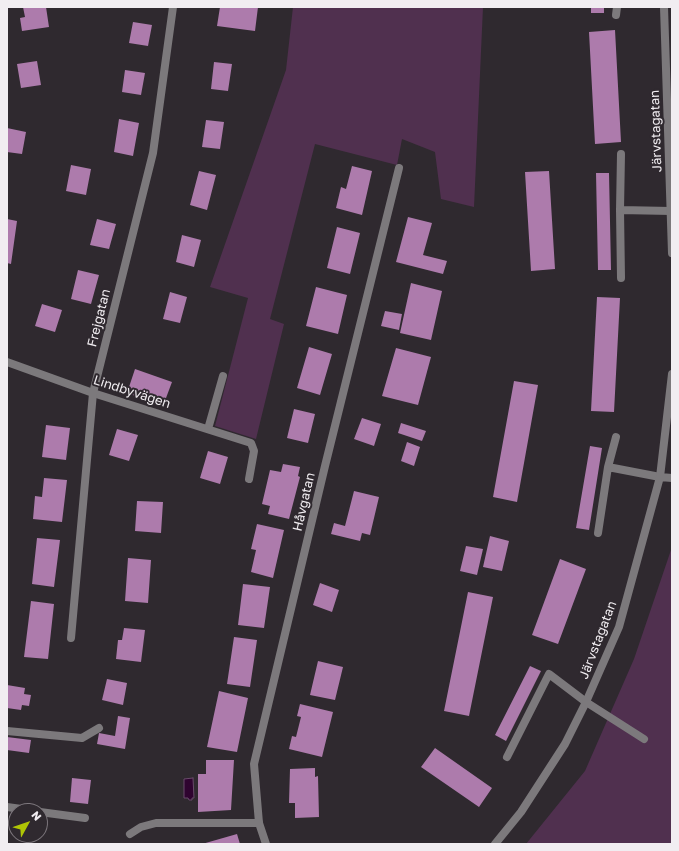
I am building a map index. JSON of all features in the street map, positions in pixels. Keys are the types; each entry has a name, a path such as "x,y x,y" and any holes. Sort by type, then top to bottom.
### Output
{"street":[{"name":"Frejgatan","path":"71,638 93,393 153,153 174,7"},
{"name":"Järvstagatan","path":"664,7 672,254"},
{"path":"621,154 621,278"},
{"name":"Håvgatan","path":"266,844 260,823 254,764 325,466 399,168"},
{"path":"620,210 671,211"},
{"name":"Lindbyvägen","path":"7,362 93,393 251,443 254,451 249,479"},
{"name":"Järvstagatan","path":"496,844 521,812 564,744 586,702 619,627 660,477 672,374"},
{"path":"208,429 223,376"},
{"path":"598,533 608,467 616,437"},
{"path":"608,467 672,478"},
{"path":"506,757 549,674 586,702 644,739"},
{"path":"7,731 82,738 99,728"},
{"path":"48,813 85,818"},
{"path":"130,834 140,827 156,823 260,823"}],"shaded area":[{"path":"293,7 483,7 474,207 441,199 435,152 402,139 397,165 315,144 270,319 284,324 256,439 215,426 248,298 210,287 286,70"},
{"path":"672,547 672,844 526,844 585,771 634,659"},
{"path":"193,778 194,798 189,800 188,798 184,798 184,779"}],"building":[{"path":"23,7 46,7 49,27 22,31 20,18 25,17"},
{"path":"220,7 258,7 255,31 217,26"},
{"path":"591,7 604,7 604,13 591,13"},
{"path":"133,22 152,25 148,46 129,43"},
{"path":"615,30 621,142 595,144 589,32"},
{"path":"37,61 41,85 21,88 17,64"},
{"path":"214,62 232,64 228,91 211,89"},
{"path":"125,70 145,73 141,95 122,92"},
{"path":"119,119 139,123 133,156 114,152"},
{"path":"206,120 224,122 220,149 202,147"},
{"path":"7,128 26,132 22,154 7,152"},
{"path":"71,165 91,169 86,195 66,191"},
{"path":"352,166 372,171 362,215 336,208 341,187 346,189"},
{"path":"199,171 216,175 207,210 190,205"},
{"path":"549,171 555,269 531,271 525,172"},
{"path":"596,173 609,173 611,270 598,270"},
{"path":"408,217 432,223 423,255 447,261 443,274 396,262"},
{"path":"7,219 17,221 11,264 7,263"},
{"path":"97,219 116,224 109,249 90,245"},
{"path":"337,227 360,233 350,274 327,268"},
{"path":"182,235 201,240 194,267 176,262"},
{"path":"78,270 99,275 91,304 71,299"},
{"path":"411,283 442,291 431,340 400,333"},
{"path":"316,287 347,295 338,334 306,326"},
{"path":"170,292 187,297 180,323 163,319"},
{"path":"597,297 620,298 614,412 591,411"},
{"path":"42,304 62,310 55,332 35,326"},
{"path":"385,311 402,314 399,330 381,326"},
{"path":"309,347 332,354 320,395 297,388"},
{"path":"396,348 431,357 418,405 382,396"},
{"path":"135,369 172,382 163,406 127,393"},
{"path":"514,381 538,385 517,502 493,497"},
{"path":"294,409 315,414 308,443 287,438"},
{"path":"362,418 381,424 374,446 354,439"},
{"path":"401,423 426,431 422,441 398,433"},
{"path":"46,425 70,428 66,460 42,457"},
{"path":"117,429 138,435 129,461 109,455"},
{"path":"407,442 420,447 414,466 401,461"},
{"path":"590,446 602,448 589,530 576,528"},
{"path":"208,451 228,457 220,484 200,478"},
{"path":"283,464 300,467 298,476 300,477 289,519 268,514 270,506 262,504 270,470 281,472"},
{"path":"44,478 67,480 62,522 33,519 35,496 42,497"},
{"path":"354,491 379,497 370,535 362,533 360,541 331,534 334,523 345,526"},
{"path":"137,501 163,502 161,533 135,531"},
{"path":"257,524 284,530 273,578 251,572 256,550 251,549"},
{"path":"490,536 509,541 502,571 483,567"},
{"path":"37,538 60,540 54,587 32,584"},
{"path":"466,546 483,549 477,575 460,571"},
{"path":"128,558 151,560 148,603 125,601"},
{"path":"560,559 586,569 558,644 532,635"},
{"path":"320,583 339,590 332,612 313,605"},
{"path":"243,584 270,587 264,628 238,625"},
{"path":"468,592 493,597 469,716 444,711"},
{"path":"31,601 54,604 48,659 24,657"},
{"path":"124,628 145,630 141,662 116,659 118,640 122,640"},
{"path":"234,637 257,640 250,687 227,684"},
{"path":"318,661 343,667 335,700 310,695"},
{"path":"530,666 541,671 506,741 495,735"},
{"path":"107,679 127,683 123,705 102,700"},
{"path":"7,685 25,688 24,694 31,695 29,706 22,705 21,710 7,708"},
{"path":"219,691 248,698 237,752 207,747"},
{"path":"300,704 333,712 322,757 289,749 292,736 296,737 301,717 297,716"},
{"path":"118,716 130,718 125,749 97,744 99,733 115,736"},
{"path":"7,737 31,740 29,753 7,750"},
{"path":"435,748 492,788 479,807 421,767"},
{"path":"206,760 234,760 231,810 198,812 198,774 206,774"},
{"path":"315,768 315,777 318,776 319,817 295,818 295,803 289,803 290,769"},
{"path":"72,778 91,780 88,804 70,802"},
{"path":"237,834 240,844 202,844"}]}
